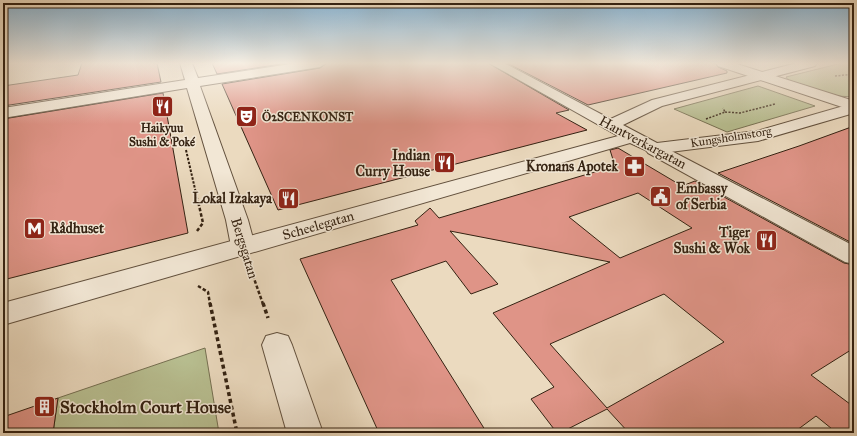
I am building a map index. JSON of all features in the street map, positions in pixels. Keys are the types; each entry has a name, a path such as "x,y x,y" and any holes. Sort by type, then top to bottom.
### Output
{"street":[{"path":"3,113 190,83"},
{"name":"Bergsgatan","path":"192,83 237,220 243,246"},
{"name":"Hantverkargatan","path":"533,83 854,256"},
{"path":"610,125 657,103 729,83"},
{"path":"785,83 854,107"},
{"name":"Kungsholmstorg","path":"654,149 758,136 854,107"},
{"name":"Scheelegatan","path":"3,314 633,137"},
{"path":"277,345 305,433"}],"path":[{"path":"725,112 740,113 781,102"},
{"name":"Bergsgatan","path":"243,246 277,345"}],"green space":[{"path":"798,83 854,83 854,97 837,96"},
{"path":"758,86 815,106 727,132 674,109"},
{"path":"205,348 219,433 53,433 58,398"}],"building":[{"path":"21,83 152,83 3,106 3,86"},
{"path":"523,83 569,110 556,113 587,130 278,210 222,84"},
{"path":"546,83 682,83 588,105"},
{"path":"163,93 188,233 3,280 3,119"},
{"path":"854,126 854,244 718,173 799,146"},
{"path":"618,148 682,186 695,181 844,263 854,265 854,348 811,375 854,407 854,433 837,433 816,416 793,433 629,433 607,409 560,433 557,433 531,399 554,387 493,313 610,262 450,231 498,284 471,294 446,261 391,280 487,433 379,433 300,259 418,225 415,221 430,208 439,218 615,166 610,150","holes":["638,193 692,228 620,258 569,217","664,294 724,342 607,408 550,344"]},
{"name":"Stockholm Court House","path":"58,398 53,433 3,433 3,417"}],"place":[{"name":"Haikyuu Sushi & Poké","path":"162,107"},
{"name":"Ö2SCENKONST","path":"246,117"},
{"name":"Indian Curry House","path":"445,163"},
{"name":"Kronans Apotek","path":"634,166"},
{"name":"Embassy of Serbia","path":"661,196"},
{"name":"Lokal Izakaya","path":"288,198"},
{"name":"Rådhuset","path":"35,228"},
{"name":"Tiger Sushi & Wok","path":"766,240"},
{"name":"Stockholm Court House","path":"44,407"}]}
